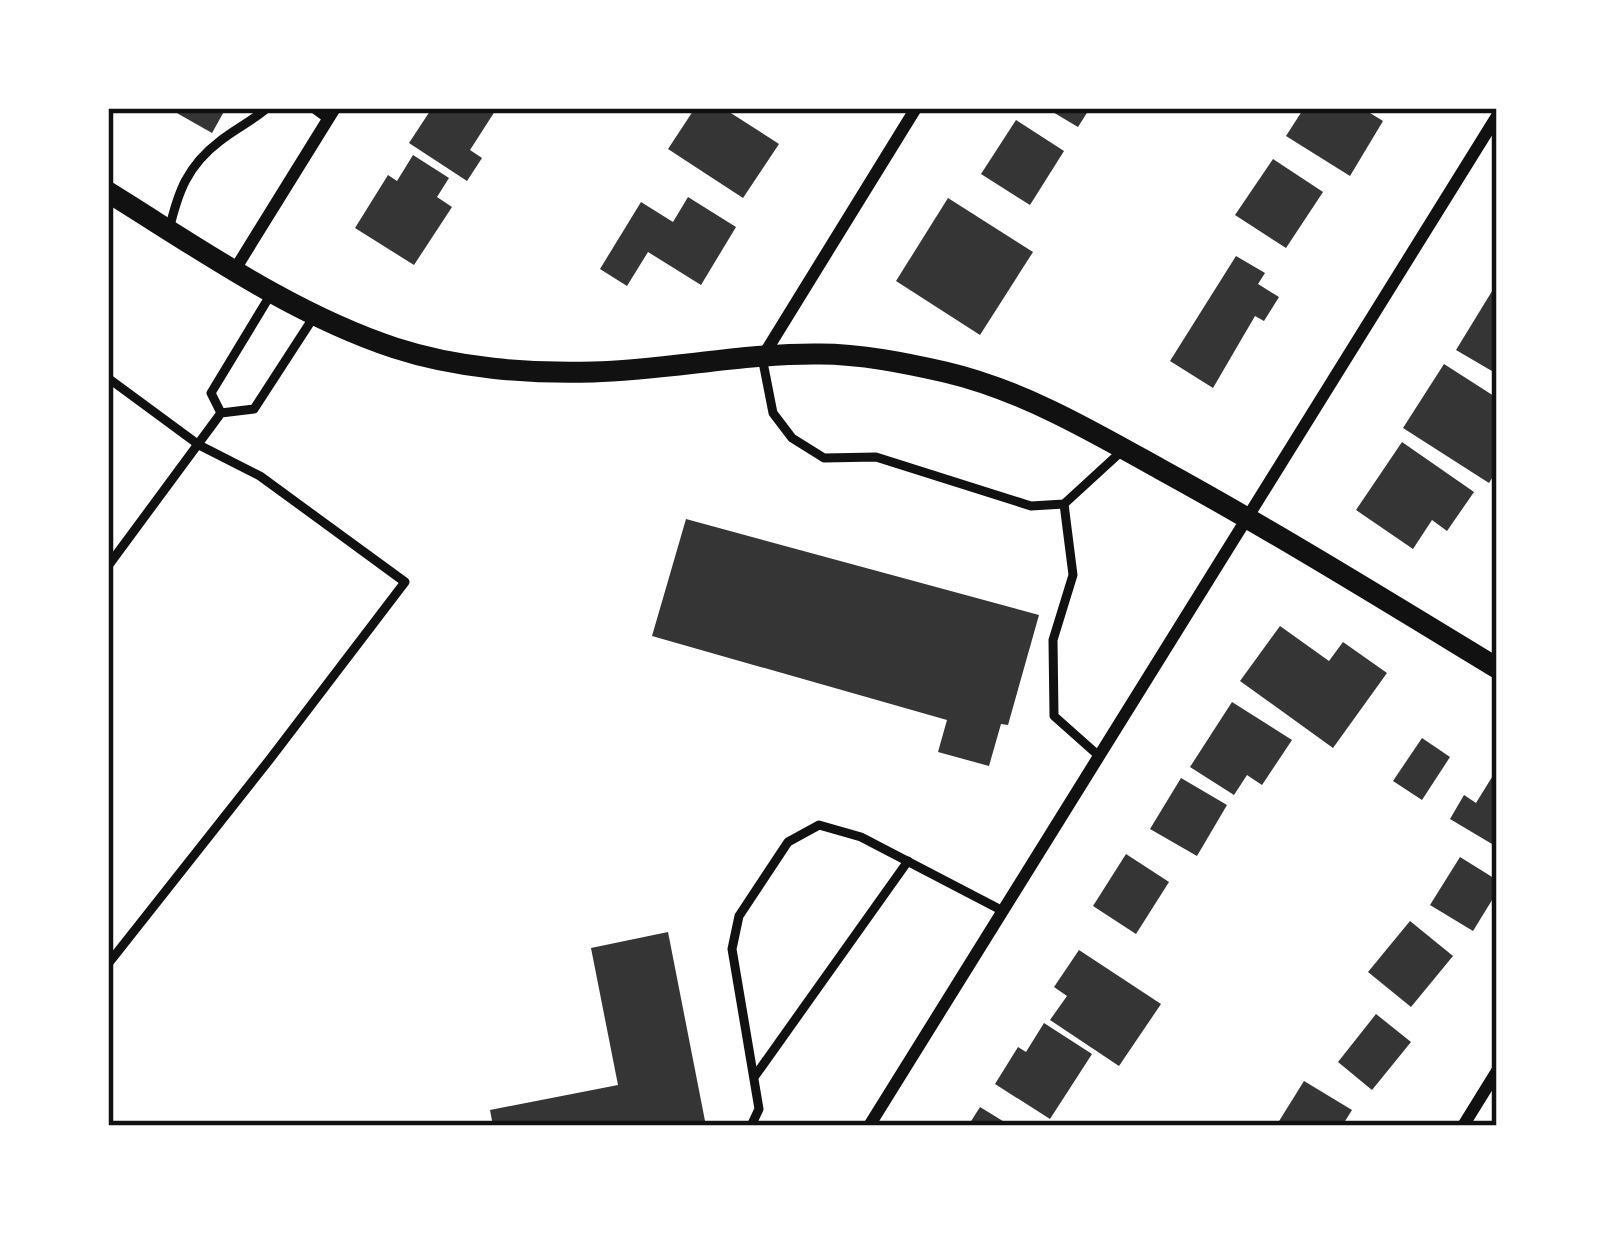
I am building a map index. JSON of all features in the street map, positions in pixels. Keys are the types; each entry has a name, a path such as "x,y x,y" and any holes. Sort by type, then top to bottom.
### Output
{"street":[{"path":"762,357 916,108"},
{"path":"234,271 332,113"},
{"path":"869,1126 1497,116"},
{"path":"108,192 272,292 333,325 399,350 461,363 593,372 820,353 874,358 1000,389 1075,422 1249,517 1497,668"},
{"path":"1463,1126 1497,1071"}],"lane":[{"path":"169,230 178,190 193,168 220,140 267,108"},
{"path":"313,108 332,113"},
{"path":"221,413 211,392 272,292"},
{"path":"108,566 221,413 254,409 315,314"},
{"path":"762,357 773,413 792,438 824,458 876,457 1031,506 1064,504 1124,449"},
{"path":"108,378 199,445 260,476 405,582 108,964"},
{"path":"1064,504 1073,575 1053,640 1054,716 1099,756"},
{"path":"751,1126 759,1109 732,949 739,916 788,842 819,825 861,837 1003,911"},
{"path":"755,1076 908,861"}],"building":[{"path":"168,108 226,108 212,133"},
{"path":"432,108 497,108 470,150 482,158 467,181 409,143"},
{"path":"695,108 723,108 779,144 743,198 668,149"},
{"path":"1046,108 1090,108 1078,127"},
{"path":"1304,108 1362,108 1383,121 1350,176 1286,136"},
{"path":"1016,120 1064,151 1030,205 981,174"},
{"path":"413,155 449,178 437,197 452,207 414,265 355,228 388,175 397,181"},
{"path":"1273,159 1323,192 1286,248 1235,215"},
{"path":"688,197 736,227 701,285 648,252 627,286 600,269 641,202 673,222"},
{"path":"948,198 1033,252 980,335 896,281"},
{"path":"1236,256 1265,273 1258,284 1279,297 1264,321 1255,316 1213,388 1170,361"},
{"path":"1497,283 1497,374 1456,350"},
{"path":"1444,364 1497,398 1493,426 1497,428 1497,470 1489,483 1403,428"},
{"path":"1402,442 1474,492 1447,531 1432,520 1413,549 1356,510"},
{"path":"686,519 1039,615 1008,725 1001,724 989,766 938,752 947,720 652,636"},
{"path":"1280,626 1329,661 1343,642 1387,673 1333,748 1240,681"},
{"path":"1232,702 1292,740 1262,785 1247,775 1234,795 1190,767"},
{"path":"1422,738 1450,757 1422,800 1393,781"},
{"path":"1497,769 1497,847 1450,819 1464,795 1476,803"},
{"path":"1181,778 1227,805 1197,856 1150,829"},
{"path":"1126,854 1169,882 1136,934 1093,906"},
{"path":"1460,857 1497,880 1497,892 1473,931 1430,905"},
{"path":"1410,921 1453,956 1411,1007 1368,972"},
{"path":"668,932 706,1126 493,1126 490,1110 618,1085 591,948"},
{"path":"1079,950 1161,1004 1119,1066 1050,1020 1067,996 1054,987"},
{"path":"1376,1014 1411,1042 1372,1090 1338,1062"},
{"path":"1044,1023 1092,1054 1050,1119 995,1084 1018,1047 1026,1052"},
{"path":"1304,1081 1352,1110 1342,1126 1276,1126"},
{"path":"980,1107 1011,1126 968,1126"}]}
